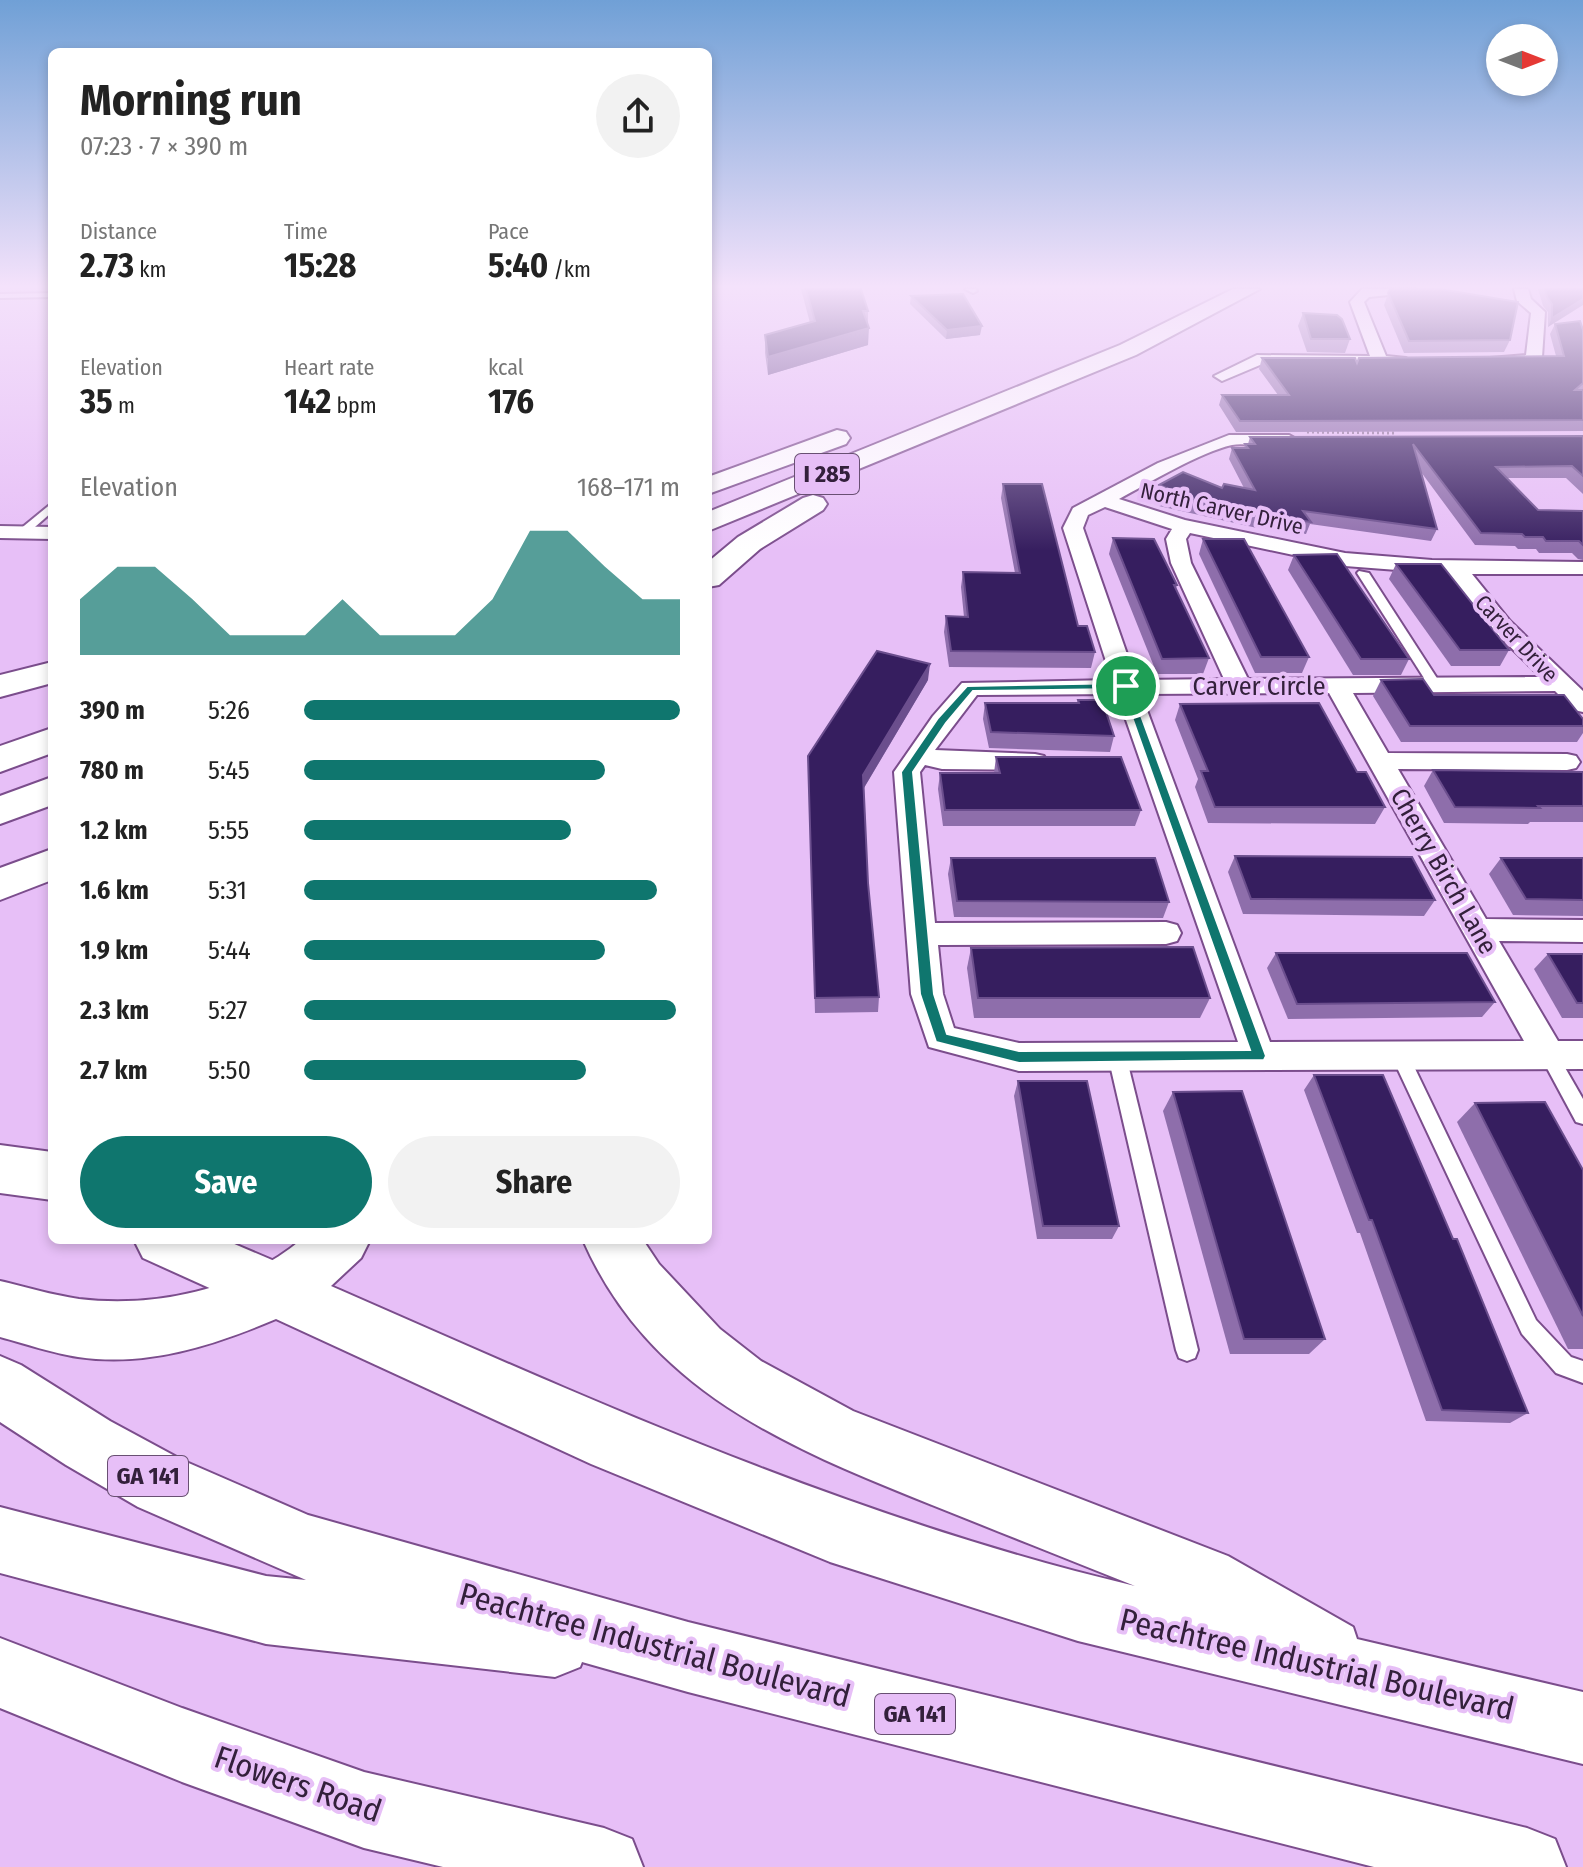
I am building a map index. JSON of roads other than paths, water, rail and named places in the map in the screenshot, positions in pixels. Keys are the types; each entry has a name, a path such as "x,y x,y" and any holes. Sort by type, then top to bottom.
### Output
{"main road":[{"name":"I 285","path":"712,520 1065,376"},
{"path":"712,575 763,533 873,475 946,426"},
{"name":"I 285","path":"712,485 856,431"},
{"path":"0,686 48,673"},
{"path":"0,760 48,742"},
{"path":"0,811 48,792"},
{"path":"0,885 48,866"},
{"path":"0,1170 48,1176"},
{"path":"0,1170 48,1190"},
{"name":"Peachtree Industrial Boulevard","path":"171,1244 613,1442 830,1529 1078,1607 1583,1728"},
{"path":"0,1309 88,1329 128,1330 168,1326 278,1291 323,1259 338,1244"},
{"path":"614,1244 639,1284 663,1311 699,1350 740,1382 835,1435 1204,1580 1368,1676"},
{"name":"Peachtree Industrial Boulevard","path":"0,1386 88,1443 161,1484 306,1547 688,1657 1527,1867"},
{"path":"0,1540 266,1610 688,1657"},
{"name":"Flowers Road","path":"0,1673 182,1745 364,1810 604,1867"}],"street":[{"name":"North Carver Drive","path":"1104,500 1165,467 1229,440 1306,440"},
{"name":"North Carver Drive","path":"1104,500 1130,512 1184,526 1327,557 1381,564 1583,568"},
{"path":"1104,500 1080,512 1073,528 1126,686 1259,1056"},
{"path":"1184,526 1176,539 1181,563 1239,686"},
{"path":"0,532 48,533"},
{"name":"Carver Drive","path":"1455,567 1502,626 1583,705"},
{"name":"Carver Circle","path":"1559,684 970,688 942,721 907,772 927,994 941,1038 1019,1057 1583,1055"},
{"name":"Cherry Birch Lane","path":"1337,686 1550,1057"},
{"path":"919,754 942,761 1066,762"},
{"path":"1380,761 1567,762"},
{"path":"1477,930 1583,931"},
{"path":"922,934 1166,933"}],"lane":[{"path":"23,532 48,510"},
{"path":"1363,573 1436,686"},
{"path":"1117,1056 1187,1350"},
{"path":"1401,1057 1529,1327 1564,1365 1583,1372"},
{"path":"1550,1057 1583,1116"}]}
